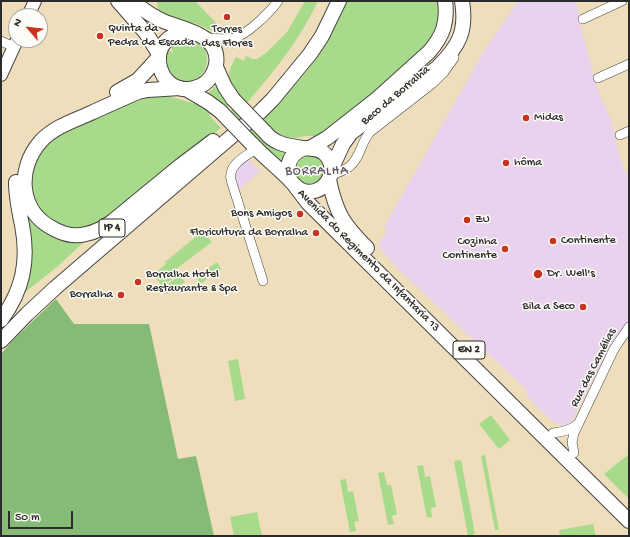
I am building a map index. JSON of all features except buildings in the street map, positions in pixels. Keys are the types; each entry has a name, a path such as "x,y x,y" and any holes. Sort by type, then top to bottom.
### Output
{"main road":[{"name":"EN 2","path":"118,1 143,30 159,55 159,65 166,80 172,85 208,102 220,110 266,159 301,190 307,192 320,189 325,185 330,175 330,163 327,157 323,152 316,149 279,143 264,132 233,99 225,88 216,67 214,50 211,43 205,38"},
{"path":"132,1 156,18 199,34 205,38"},
{"name":"IP 4","path":"1,326 50,281 255,107 290,69 310,39 329,1"},
{"name":"IP 4","path":"1,341 50,293 260,112 283,85 313,43 333,1"},
{"path":"283,85 316,45 338,1"},
{"path":"292,183 288,173 288,166 294,154 299,150 308,148 327,138 378,98 430,52 445,25 445,1"},
{"path":"330,175 343,144 351,133 438,67 454,48 462,32 464,18 462,1"},
{"path":"1,320 17,293 24,269 25,247 16,195 16,180 19,161 25,149 34,137 52,122 136,82 159,55 168,39 175,34 192,32"},
{"path":"1,75 13,48"},
{"path":"216,67 208,81 194,89 148,90 138,92 61,126 51,132 41,141 29,159 24,179 28,202 33,212 41,221 61,233 72,235 86,234 104,227 180,166 225,133"},
{"name":"Avenida do Regimento da Infantaria 13","path":"330,175 336,207 351,231 629,507"},
{"name":"Avenida do Regimento da Infantaria 13","path":"292,183 308,203 629,521"}],"street":[{"path":"205,38 226,39 241,36 266,15 278,1"},
{"name":"Beco da Borralha","path":"330,175 338,173 349,167 357,156 364,140 370,132 433,83 451,64 464,36 467,21 468,1"},
{"path":"583,19 622,1"},
{"path":"598,78 629,64"},
{"path":"620,135 629,130"},
{"path":"254,146 234,165 230,175 263,281"},
{"name":"Rua das Camélias","path":"574,453 572,439 574,434 614,349 629,327"},
{"path":"553,433 572,429 580,421"}],"shaded area":[{"path":"518,1 576,1 582,31 598,91 612,122 619,155 629,179 629,325 602,361 574,417 571,422 566,425 560,425 552,421 527,397 527,390 398,269 378,246 387,229 384,227 484,51"},
{"path":"246,159 260,171 239,190 234,173 235,168"}],"green space":[{"path":"157,1 195,1 225,32 213,31 196,24 176,19 158,11"},
{"path":"305,1 318,1 295,42 277,67 247,103 230,82 230,72 236,57 244,61 246,56 257,59 266,53 287,32"},
{"path":"347,1 441,1 442,7 434,40 335,128 318,136 296,138 286,137 272,129 261,117 296,83 313,63 339,19"},
{"path":"185,38 197,42 204,48 207,57 206,66 202,74 196,80 188,82 175,78 168,71 165,65 168,48 172,53 173,51 171,48 173,45 177,43 181,45 178,40"},
{"path":"217,85 230,104 223,110 207,94"},
{"path":"165,95 202,106 212,112 209,115 221,128 114,216 83,228 67,228 52,221 40,212 34,200 31,187 31,173 45,148 58,137 106,113 149,97"},
{"path":"234,108 270,145 285,152 280,161 227,114"},
{"path":"308,154 317,156 324,164 323,175 316,182 311,184 305,183 299,179 296,176 294,168 296,161 299,158"},
{"path":"24,208 85,241 57,267 24,293 26,282"},
{"path":"203,231 212,242 176,269 179,274 162,286 153,275 166,264 165,262"},
{"path":"217,262 221,269 200,284 196,277"},
{"path":"180,275 185,282 167,294 163,288"},
{"path":"56,299 74,324 149,324 178,459 196,456 214,536 1,536 1,354 16,337"},
{"path":"238,359 245,399 235,401 228,361"},
{"path":"491,415 510,440 499,449 479,424"},
{"path":"629,454 629,499 604,474"},
{"path":"485,455 499,530 495,530 481,456"},
{"path":"461,460 475,534 468,536 454,461"},
{"path":"423,465 425,477 430,476 436,507 431,508 432,517 427,518 417,466"},
{"path":"384,472 387,485 391,485 397,514 392,516 394,524 388,525 378,473"},
{"path":"346,479 348,492 353,491 359,521 354,522 356,531 350,532 340,480"},
{"path":"257,512 262,536 234,536 230,517"},
{"path":"593,524 596,536 560,536 559,530"}],"place":[{"name":"Torres das Flores","path":"227,17"},
{"name":"Quinta da Pedra da Escada","path":"100,36"},
{"name":"Midas","path":"526,118"},
{"name":"hôma","path":"506,163"},
{"name":"Bons Amigos","path":"300,214"},
{"name":"ZU","path":"467,220"},
{"name":"Floricultura da Borralha","path":"316,233"},
{"name":"Continente","path":"553,241"},
{"name":"Cozinha Continente","path":"505,249"},
{"name":"Dr. Well's","path":"538,274"},
{"name":"Borralha Hotel Restaurante & Spa","path":"138,282"},
{"name":"Borralha","path":"121,295"},
{"name":"Bila a Seco","path":"583,307"}],"district":[{"name":"BORRALHA","path":"317,172"}]}
